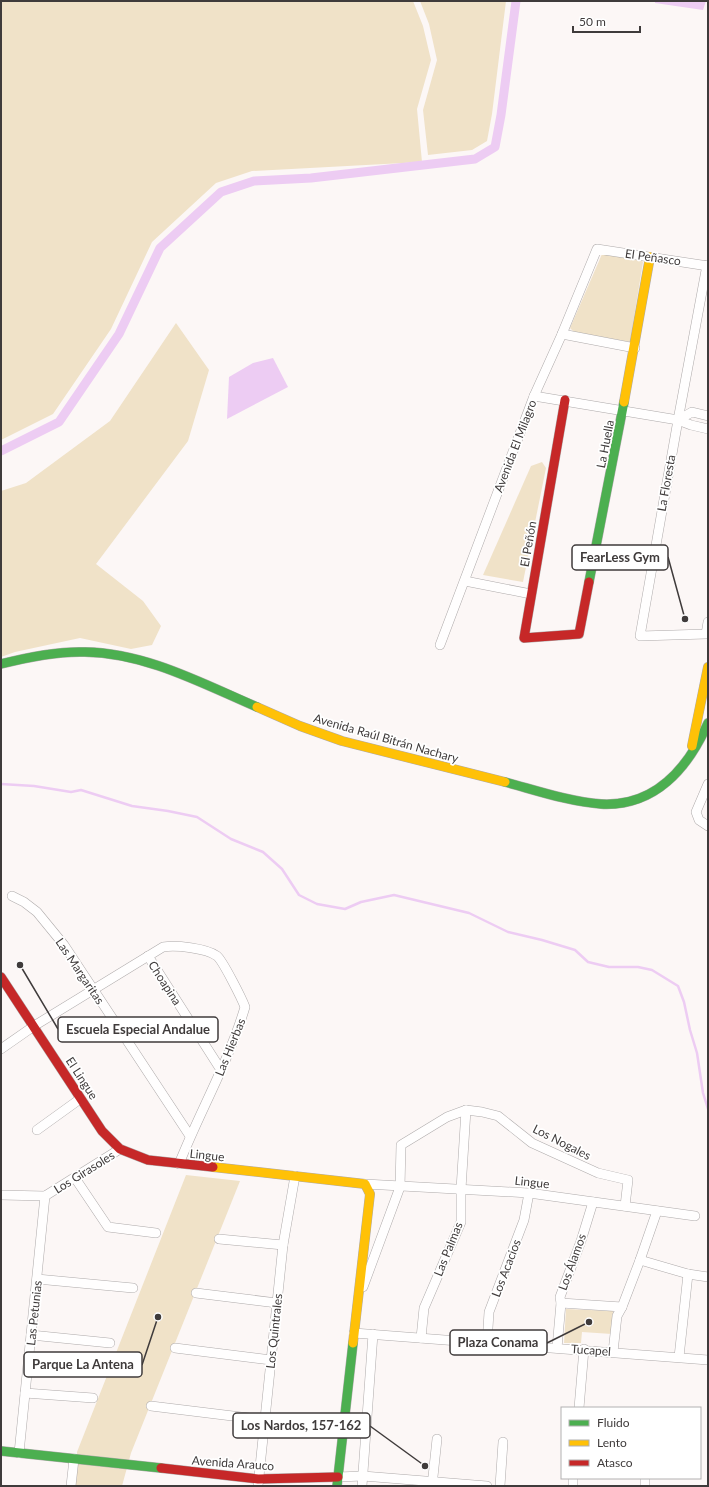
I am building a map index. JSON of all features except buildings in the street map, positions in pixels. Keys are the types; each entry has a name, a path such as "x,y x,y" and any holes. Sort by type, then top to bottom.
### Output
{"street":[{"name":"El Peñasco","path":"597,249 707,265"},
{"name":"Avenida El Milagro","path":"440,645 534,396 562,334 597,249"},
{"name":"La Huella","path":"579,634 624,410 650,257"},
{"name":"La Floresta","path":"707,265 640,636 706,634 708,622"},
{"path":"562,334 635,348"},
{"path":"534,396 678,420 708,429"},
{"name":"El Peñón","path":"565,400 524,638 579,634"},
{"path":"678,420 692,412 708,416"},
{"path":"465,581 531,594"},
{"name":"Avenida Raúl Bitrán Nachary","path":"1,664 45,654 102,652 125,655 145,660 166,668 300,726 342,741 508,783 603,804 623,802 644,796 670,781 681,771 690,758 703,736 708,723"},
{"name":"Avenida Raúl Bitrán Nachary","path":"690,758 708,667"},
{"path":"708,784 696,812 699,820 708,826"},
{"name":"Las Margaritas","path":"12,896 24,902 37,912 64,945 190,1136"},
{"name":"Las Hierbas","path":"148,956 163,947 172,946 211,952 218,958 246,1007 221,1070 190,1136 179,1164"},
{"path":"1,1049 34,1026 148,956"},
{"name":"Choapina","path":"148,956 221,1070"},
{"name":"El Lingue","path":"1,977 102,1131 120,1149"},
{"path":"37,1130 80,1099"},
{"name":"Los Nogales","path":"358,1303 400,1187 400,1145 447,1117 466,1110 498,1116 532,1143 598,1173 628,1180 626,1206"},
{"name":"Las Palmas","path":"421,1338 424,1308 461,1222 461,1190 466,1110"},
{"name":"Lingue","path":"120,1149 148,1160 295,1176 367,1187 400,1187 529,1193 696,1216"},
{"name":"Los Girasoles","path":"1,1195 45,1196 120,1149"},
{"name":"Los Quintrales","path":"258,1483 283,1245 295,1176"},
{"path":"75,1178 108,1226 156,1233"},
{"name":"Los Nogales","path":"338,1481 370,1194 367,1187"},
{"name":"Los Acacios","path":"487,1344 489,1312 524,1220 529,1193"},
{"name":"Las Petunias","path":"19,1453 45,1196"},
{"name":"Los Álamos","path":"558,1348 561,1303 560,1296 581,1241 593,1202"},
{"path":"613,1352 617,1316 622,1307 640,1260 657,1210"},
{"path":"219,1239 283,1245"},
{"path":"640,1260 688,1274 708,1277"},
{"path":"679,1357 688,1274"},
{"path":"37,1279 133,1288"},
{"path":"196,1293 277,1303"},
{"path":"561,1303 622,1307"},
{"name":"Tucapel","path":"354,1333 708,1360"},
{"path":"362,1486 373,1334"},
{"path":"31,1335 110,1344"},
{"path":"175,1348 271,1360"},
{"path":"579,1407 584,1350"},
{"path":"25,1393 93,1398"},
{"path":"151,1406 265,1420"},
{"path":"432,1484 437,1439"},
{"path":"500,1486 503,1442"},
{"name":"Avenida Arauco","path":"1,1451 258,1483 338,1481 363,1476 432,1484 487,1486"},
{"path":"71,1486 74,1459"}],"shaded area":[{"path":"1,1 413,1 423,26 431,60 417,109 422,162 252,171 216,183 152,242 111,329 53,414 1,440"},
{"path":"420,1 506,1 492,114 487,141 472,150 428,155 423,110 437,60 429,24"},
{"path":"655,1 706,1 703,10 655,3"},
{"path":"602,254 639,259 643,262 630,342 574,332 570,328"},
{"path":"176,323 209,370 188,441 96,564 143,601 161,626 152,645 131,649 80,638 15,652 1,657 1,491 26,483 110,421"},
{"path":"273,358 288,387 227,419 229,377 253,363"},
{"path":"542,462 546,468 523,582 483,575 531,466"},
{"path":"186,1175 240,1181 131,1453 122,1486 76,1486 77,1452"},
{"path":"566,1309 613,1311 612,1334 582,1332 581,1343 564,1343"}],"waterway":[{"path":"1,451 59,422 119,334 160,248 221,192 254,181 311,178 475,159 495,147 501,115 516,1"},
{"path":"1,784 34,786 71,792 81,790 132,806 197,817 231,839 263,852 282,869 299,895 317,904 345,909 361,902 394,895 469,913 508,932 575,950 588,962 609,967 638,967 652,970 678,986 684,1002 697,1053 703,1093 708,1109"}],"traffic: fast":[{"path":"589,582 624,402"},
{"path":"1,664 63,652 108,654 130,658 173,671 257,707"},
{"path":"505,782 589,803 620,803 638,799 653,792 667,782 680,769 700,740 708,723"},
{"path":"337,1486 353,1343"},
{"path":"1,1451 161,1468"}],"traffic: slow":[{"path":"624,402 650,257"},
{"path":"692,746 708,667"},
{"path":"257,707 300,726 342,741 505,782"},
{"path":"213,1167 365,1184 370,1194 353,1343"}],"traffic: jam":[{"path":"565,400 524,638 579,634 589,582"},
{"path":"1,977 102,1131 120,1149 148,1160 213,1167"},
{"path":"161,1468 258,1479 338,1477"}],"place":[{"name":"FearLess Gym","path":"685,619"},
{"name":"Escuela Especial Andalue","path":"20,965"},
{"name":"Parque La Antena","path":"158,1317"},
{"name":"Plaza Conama","path":"589,1322"},
{"name":"Los Nardos, 157-162","path":"425,1466"}]}
